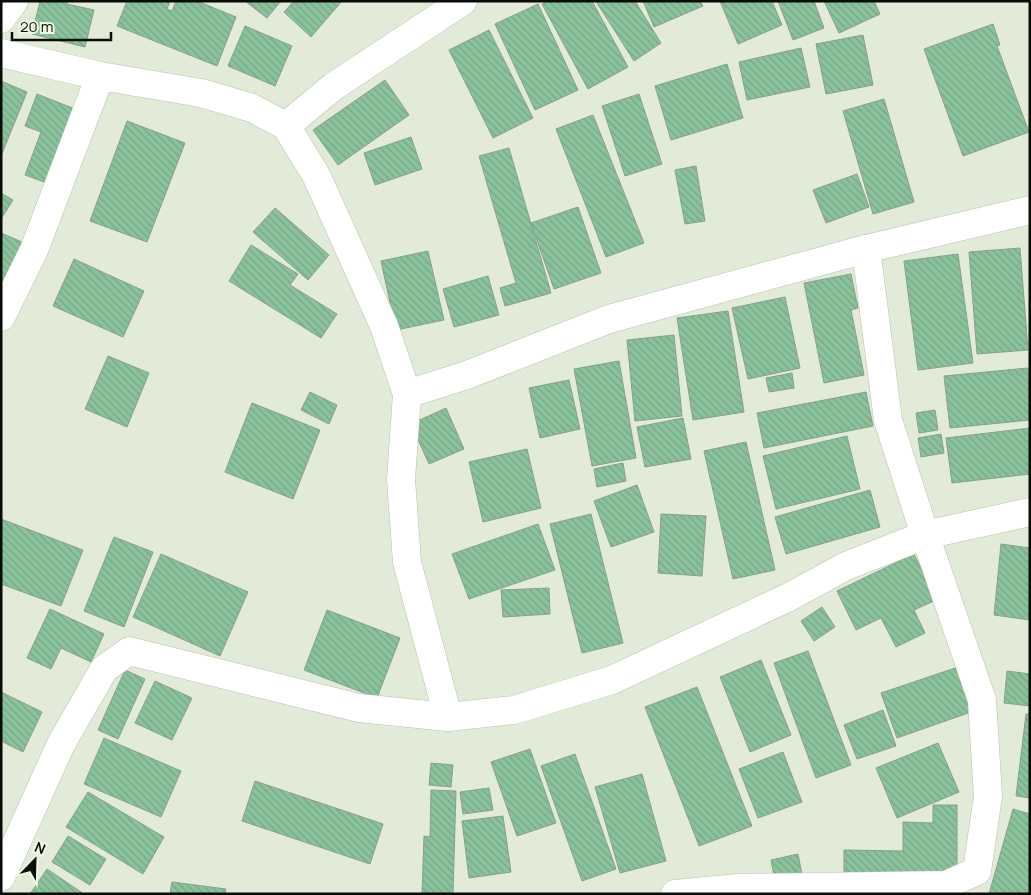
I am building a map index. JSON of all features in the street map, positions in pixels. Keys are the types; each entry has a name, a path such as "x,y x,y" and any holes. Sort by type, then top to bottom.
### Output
{"street":[{"path":"1,19 14,1"},
{"path":"286,126 334,86 463,1"},
{"path":"1,53 100,76 201,93 252,108 286,126 316,175 384,326 407,394 401,479 407,562 448,717"},
{"path":"1,317 34,250 100,76"},
{"path":"407,394 467,375 609,319 866,249 1030,210"},
{"path":"675,894 738,888 946,885 977,871 988,796 982,700 925,535 888,420 866,249"},
{"path":"1,877 62,744 99,677 104,669 129,651 359,708 448,717 514,710 612,680 789,597 846,566 925,535 1030,512"}],"building":[{"path":"40,1 67,1 67,4 94,10 85,47 32,34"},
{"path":"127,1 170,1 167,9 172,11 176,1 197,1 236,17 217,66 117,26"},
{"path":"245,1 281,1 267,18"},
{"path":"294,1 342,1 311,37 284,12"},
{"path":"548,1 592,1 628,67 588,89 542,4"},
{"path":"599,1 635,1 661,43 634,61 597,3"},
{"path":"643,1 700,1 703,6 654,27"},
{"path":"720,1 772,1 782,25 738,44"},
{"path":"778,1 814,1 824,28 793,40"},
{"path":"824,1 874,1 880,14 839,33"},
{"path":"538,4 578,90 535,110 495,24"},
{"path":"993,24 1000,45 997,46 1029,132 963,156 924,49"},
{"path":"245,26 292,46 275,86 228,66"},
{"path":"489,30 533,118 493,138 449,50"},
{"path":"863,35 873,85 826,94 816,44"},
{"path":"801,48 810,87 747,100 739,62"},
{"path":"727,64 743,118 671,140 655,86"},
{"path":"385,80 409,115 338,165 313,130"},
{"path":"1,81 27,92 1,156"},
{"path":"37,94 75,109 47,183 25,175 41,132 25,126"},
{"path":"639,94 662,164 625,176 602,106"},
{"path":"884,99 914,202 873,214 843,111"},
{"path":"593,115 644,243 606,257 556,129"},
{"path":"127,121 185,143 147,242 90,221"},
{"path":"411,137 422,169 375,185 364,153"},
{"path":"509,148 551,293 505,306 500,288 516,283 479,156"},
{"path":"696,166 705,221 685,224 675,170"},
{"path":"857,174 869,207 826,223 813,190"},
{"path":"1,193 13,200 1,219"},
{"path":"578,207 601,273 554,289 531,223"},
{"path":"275,208 329,255 308,280 253,232"},
{"path":"1,233 22,242 4,282 1,281"},
{"path":"251,245 298,274 290,285 337,314 321,338 229,281"},
{"path":"1020,248 1028,350 977,354 969,252"},
{"path":"428,251 444,320 396,330 381,261"},
{"path":"958,254 973,363 918,370 904,261"},
{"path":"74,259 144,291 123,337 53,306"},
{"path":"851,274 858,308 851,310 864,375 824,383 804,283"},
{"path":"488,276 499,315 454,327 443,289"},
{"path":"785,297 800,368 748,379 732,308"},
{"path":"728,311 744,412 693,420 677,318"},
{"path":"674,335 682,416 635,421 627,340"},
{"path":"108,356 149,373 127,427 85,409"},
{"path":"619,361 636,458 592,466 574,369"},
{"path":"1028,368 1030,420 950,428 944,376"},
{"path":"792,373 794,388 769,392 766,378"},
{"path":"569,380 580,429 540,438 529,388"},
{"path":"310,392 337,405 329,424 301,410"},
{"path":"866,392 873,426 764,448 757,413"},
{"path":"252,403 320,430 293,499 225,472"},
{"path":"446,408 464,449 429,464 411,424"},
{"path":"935,410 938,430 919,433 916,413"},
{"path":"683,418 691,459 645,467 637,427"},
{"path":"1030,428 1030,474 952,483 946,438"},
{"path":"941,434 944,453 921,457 918,438"},
{"path":"847,436 860,489 776,509 763,456"},
{"path":"746,442 775,570 733,579 704,451"},
{"path":"527,449 541,508 483,522 469,462"},
{"path":"623,463 626,481 597,487 594,469"},
{"path":"637,485 654,532 611,547 594,501"},
{"path":"870,490 880,527 786,554 775,517"},
{"path":"591,514 623,643 582,653 550,524"},
{"path":"661,514 706,516 702,576 658,573"},
{"path":"1,519 83,550 61,606 1,584"},
{"path":"538,524 555,570 469,599 452,554"},
{"path":"114,537 153,552 124,627 84,611"},
{"path":"1001,544 1030,548 1030,620 994,615"},
{"path":"161,554 248,592 220,656 133,617"},
{"path":"914,554 936,600 914,610 925,633 896,647 881,618 856,630 837,591"},
{"path":"549,588 550,614 503,617 501,590"},
{"path":"822,607 835,627 814,641 801,621"},
{"path":"50,609 104,634 91,662 61,648 51,669 27,658"},
{"path":"327,610 400,638 377,698 304,670"},
{"path":"808,651 851,765 816,778 774,663"},
{"path":"761,660 791,735 750,752 720,677"},
{"path":"958,667 974,711 897,738 881,693"},
{"path":"125,670 145,679 118,739 98,730"},
{"path":"1007,671 1030,674 1030,706 1004,703"},
{"path":"155,681 192,698 172,740 135,723"},
{"path":"697,687 752,826 699,846 645,707"},
{"path":"1,692 42,712 23,752 1,741"},
{"path":"883,710 896,746 857,759 844,725"},
{"path":"1026,714 1030,714 1030,798 1016,796"},
{"path":"104,738 181,771 161,817 84,784"},
{"path":"938,743 959,792 897,818 876,768"},
{"path":"530,749 556,823 517,836 491,762"},
{"path":"783,752 802,802 758,818 739,769"},
{"path":"575,754 616,869 582,881 541,766"},
{"path":"431,763 453,765 451,787 429,785"},
{"path":"642,774 666,861 620,873 595,787"},
{"path":"255,781 383,824 370,864 242,821"},
{"path":"489,788 493,810 463,814 460,792"},
{"path":"431,790 456,791 453,894 422,894 424,836 430,837"},
{"path":"88,792 164,837 143,874 66,827"},
{"path":"933,805 957,805 957,874 844,873 844,850 903,851 903,822 933,823"},
{"path":"1013,809 1030,814 1030,894 989,894"},
{"path":"503,816 511,872 469,878 462,821"},
{"path":"68,836 106,859 90,885 52,862"},
{"path":"798,854 802,875 775,881 771,860"},
{"path":"47,869 84,894 30,894"},
{"path":"172,882 226,889 225,894 170,894"}]}
